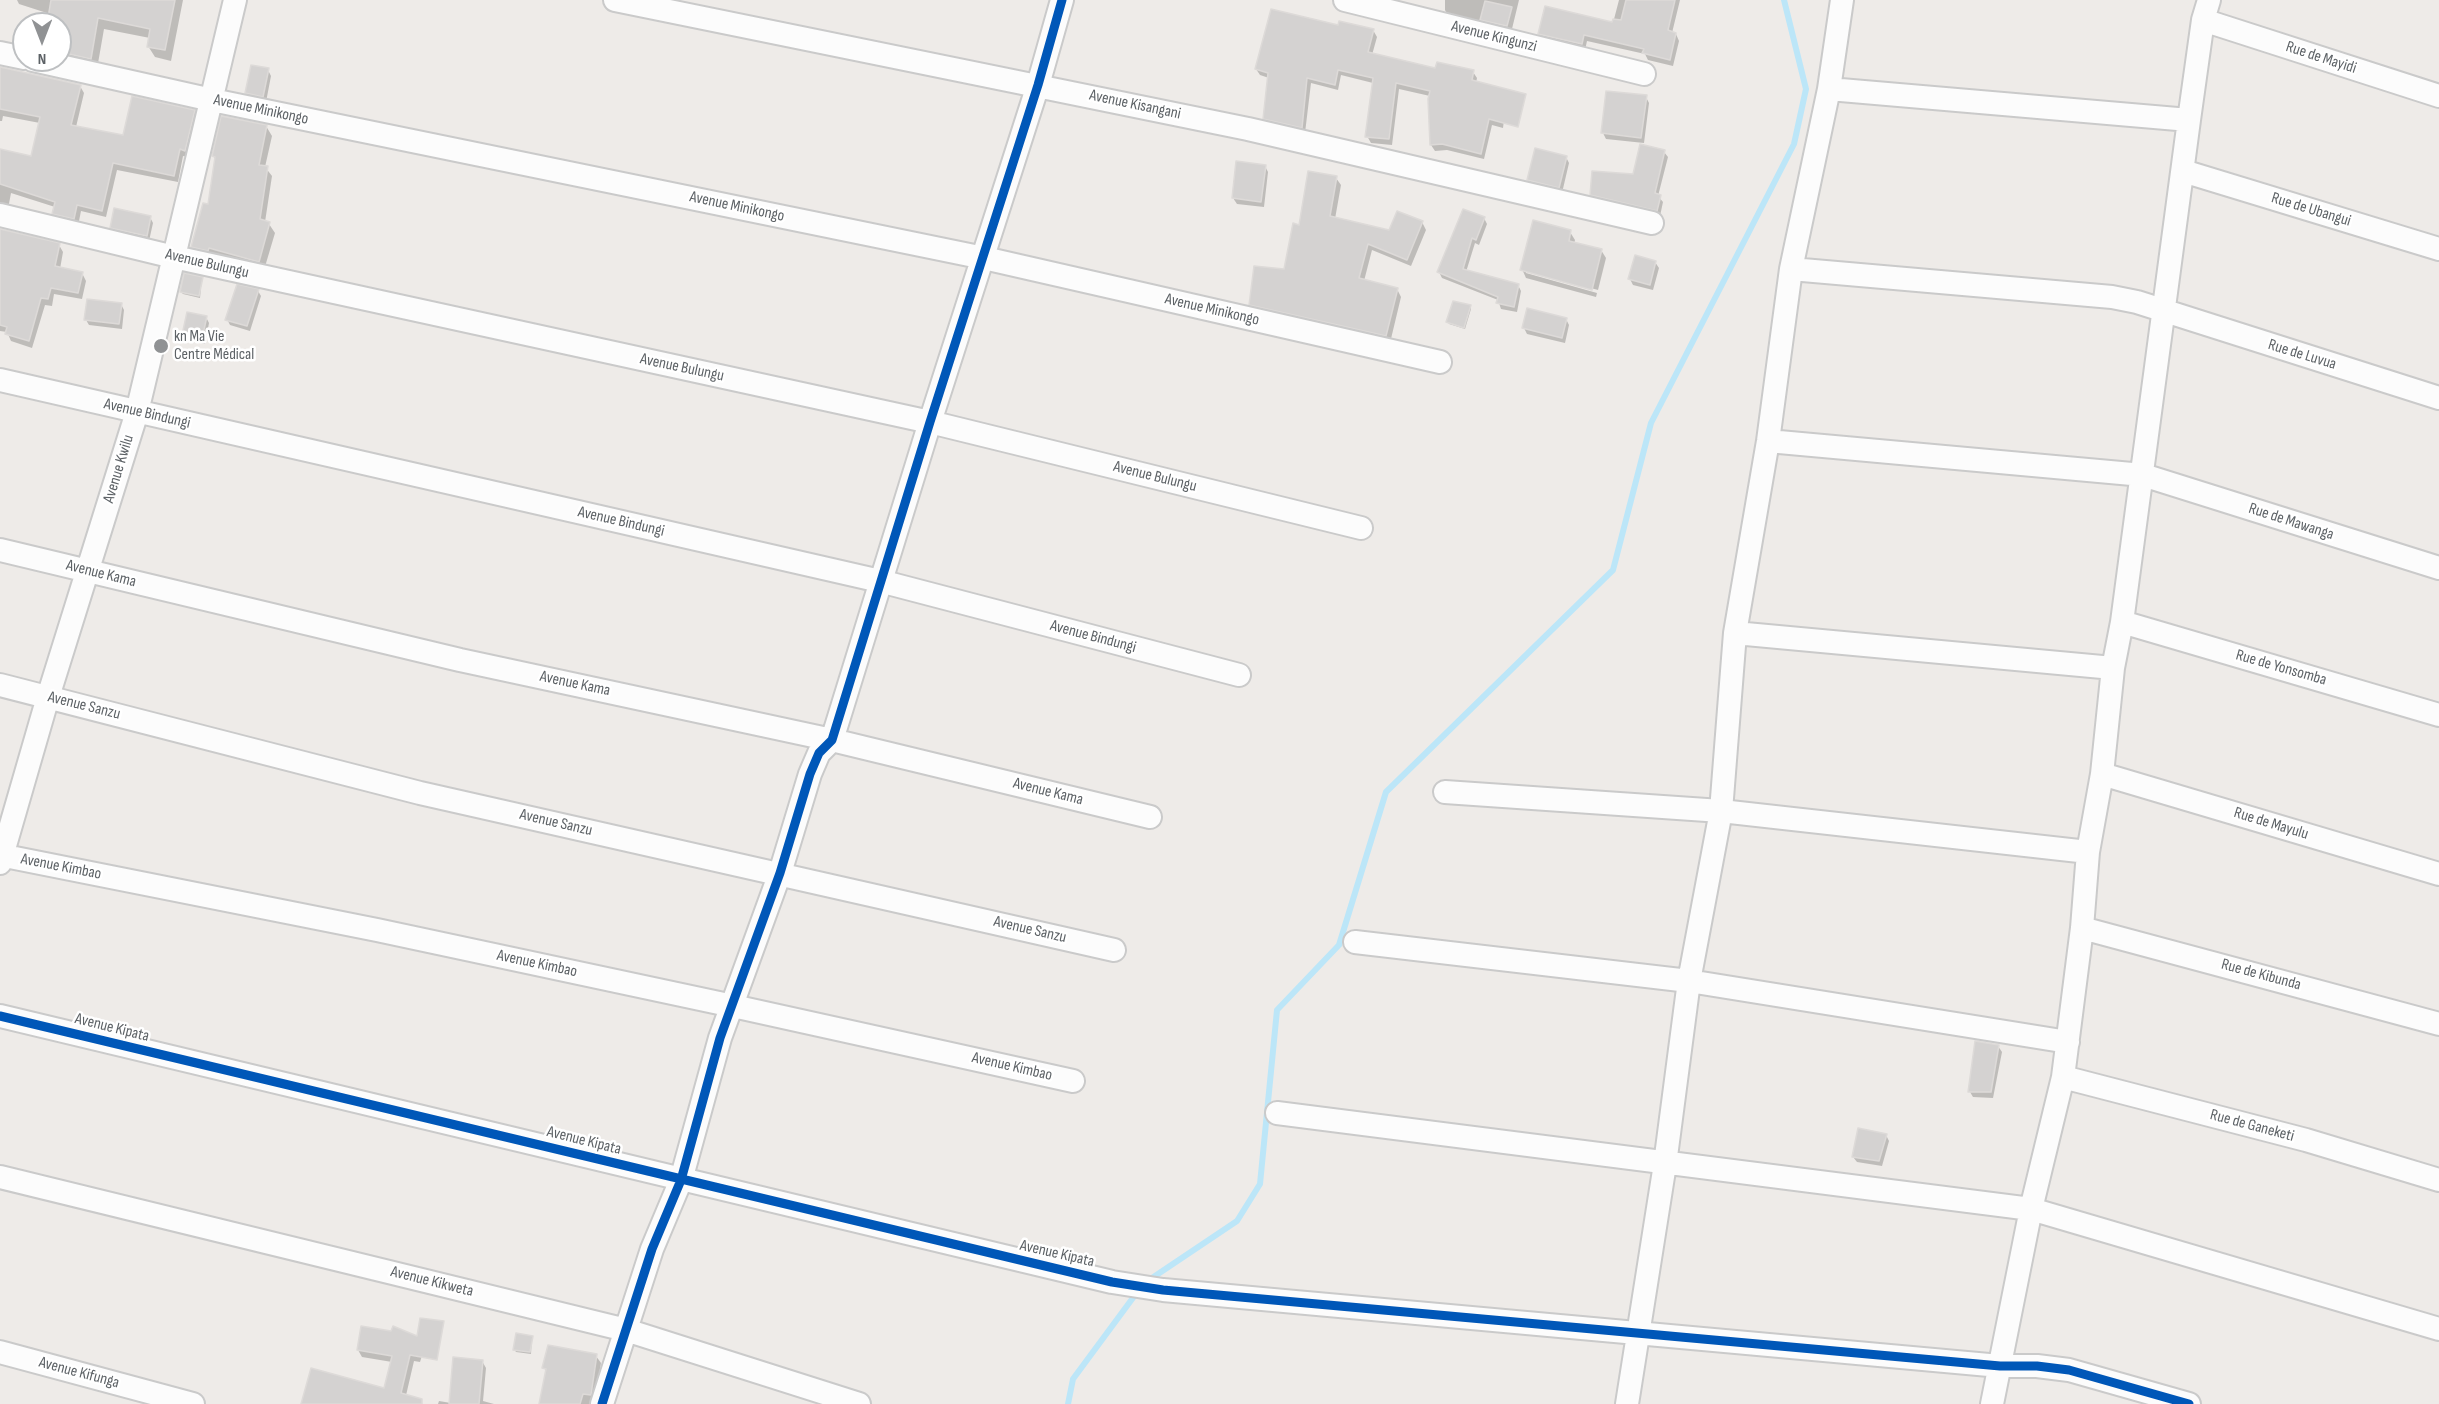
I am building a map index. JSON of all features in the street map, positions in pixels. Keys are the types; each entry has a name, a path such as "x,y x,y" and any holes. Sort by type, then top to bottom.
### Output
{"street":[{"name":"Avenue Kwilu","path":"1,858 48,697 137,411 234,0"},
{"name":"Avenue Kisangani","path":"615,0 1270,134 1652,223"},
{"path":"602,1404 652,1249 681,1180 720,1038 780,873 810,774 819,753 832,740 930,422 1038,85 1062,0"},
{"name":"Avenue Kingunzi","path":"1345,0 1644,74"},
{"path":"1627,1404 1665,1164 1689,981 1721,811 1735,633 1768,441 1791,269 1829,89 1842,0"},
{"path":"1992,1404 2031,1209 2063,1077 2082,928 2088,852 2102,774 2113,668 2122,622 2143,475 2189,120 2206,10"},
{"name":"Rue de Mayidi","path":"2206,10 2439,96"},
{"name":"Avenue Minikongo","path":"72,69 212,100 984,258 1440,362"},
{"path":"1829,89 2189,120"},
{"name":"Rue de Ubangui","path":"2183,171 2439,249"},
{"name":"Avenue Bulungu","path":"0,215 174,257 930,422 1361,528"},
{"name":"Rue de Luvua","path":"1791,269 2112,297 2439,398"},
{"name":"Avenue Bindungi","path":"0,380 880,581 1239,675"},
{"name":"Rue de Mawanga","path":"1768,441 2143,475 2439,568"},
{"name":"Avenue Kama","path":"0,550 460,660 832,740 1150,817"},
{"name":"Rue de Yonsomba","path":"2122,622 2439,715"},
{"path":"1735,633 2113,668"},
{"name":"Avenue Sanzu","path":"0,685 420,793 1114,950"},
{"name":"Rue de Mayulu","path":"2102,774 2439,874"},
{"path":"1445,792 1721,811 2088,852"},
{"name":"Avenue Kimbao","path":"1,858 377,930 1073,1081"},
{"name":"Rue de Kibunda","path":"2082,928 2439,1024"},
{"path":"1355,942 1689,981 2068,1042"},
{"name":"Avenue Kipata","path":"0,1016 1112,1282 1163,1290 2000,1366 2037,1366 2068,1370 2189,1404"},
{"name":"Rue de Ganeketi","path":"2063,1077 2306,1140 2439,1180"},
{"path":"1277,1113 2031,1209 2439,1329"},
{"name":"Avenue Kikweta","path":"0,1177 626,1330 859,1404"},
{"name":"Avenue Kifunga","path":"0,1352 193,1404"}],"building":[{"path":"51,0 175,0 165,50 147,47 150,29 98,18 91,59 72,55 72,12 49,12"},
{"path":"1626,0 1675,0 1668,30 1676,33 1670,60 1642,53 1644,49 1584,35 1582,44 1538,34 1545,6 1612,22 1613,19 1621,20"},
{"path":"1485,1 1512,7 1507,26 1480,20"},
{"path":"1271,9 1338,25 1339,21 1374,29 1368,52 1435,68 1437,62 1474,70 1472,80 1526,94 1518,127 1489,119 1481,154 1442,144 1430,145 1428,99 1430,91 1396,83 1389,139 1365,137 1373,78 1338,70 1335,85 1307,78 1302,128 1263,119 1268,73 1255,69"},
{"path":"251,65 269,68 263,97 245,93"},
{"path":"0,67 12,70 12,72 22,72 81,85 71,125 123,135 132,96 195,110 185,151 180,149 174,176 113,163 102,211 77,205 74,219 52,214 55,202 0,184 0,149 31,156 40,117 0,109"},
{"path":"1606,91 1647,95 1641,138 1601,133"},
{"path":"221,116 267,125 259,165 268,166 260,219 270,222 259,262 209,248 208,251 191,247 203,203 208,204 215,157 212,156"},
{"path":"1640,144 1665,150 1655,193 1661,195 1657,211 1590,195 1592,171 1633,174"},
{"path":"1535,148 1567,156 1559,188 1527,180"},
{"path":"1236,161 1266,165 1261,202 1232,198"},
{"path":"1308,171 1337,176 1330,216 1389,230 1397,211 1423,221 1407,260 1368,244 1359,278 1398,288 1386,336 1249,305 1254,266 1284,269 1293,223 1299,225"},
{"path":"114,208 151,216 147,236 110,228"},
{"path":"1463,209 1485,217 1476,240 1472,238 1463,269 1519,284 1514,307 1496,303 1498,297 1437,272"},
{"path":"1533,220 1571,230 1569,241 1602,249 1592,290 1520,270"},
{"path":"0,229 60,243 55,266 83,272 78,293 51,288 48,299 41,298 29,341 5,334 7,327 0,325"},
{"path":"1635,255 1656,261 1650,285 1628,279"},
{"path":"184,273 203,277 199,296 180,292"},
{"path":"237,284 259,289 247,326 225,320"},
{"path":"87,299 122,303 119,324 84,320"},
{"path":"1453,301 1471,305 1464,328 1446,322"},
{"path":"1527,308 1567,318 1562,338 1522,328"},
{"path":"187,312 207,316 202,339 182,335"},
{"path":"1975,1041 1999,1045 1991,1092 1968,1092"},
{"path":"1858,1128 1887,1134 1879,1161 1852,1157"},
{"path":"420,1318 444,1321 437,1360 410,1355 401,1393 422,1399 422,1404 301,1404 311,1368 384,1388 392,1356 357,1350 361,1326 391,1331 393,1326 417,1336"},
{"path":"516,1333 533,1336 530,1352 513,1350"},
{"path":"548,1345 597,1354 591,1395 583,1394 580,1404 539,1404 546,1369 542,1368"},
{"path":"453,1357 483,1360 479,1404 449,1404"}],"waterway":[{"path":"1149,1280 1237,1221 1260,1184 1277,1010 1339,945 1386,792 1613,570 1651,423 1794,144 1806,89 1784,0"},
{"path":"1068,1404 1073,1379 1138,1291"}],"cycle path":[{"path":"602,1404 652,1249 681,1180 720,1038 780,873 810,774 819,753 832,740 930,422 1038,85 1062,0"},
{"path":"0,1016 1112,1282 1163,1290 2000,1366 2037,1366 2069,1370 2189,1404"}],"place":[{"name":"kn Ma Vie Centre Médical","path":"161,346"}]}
